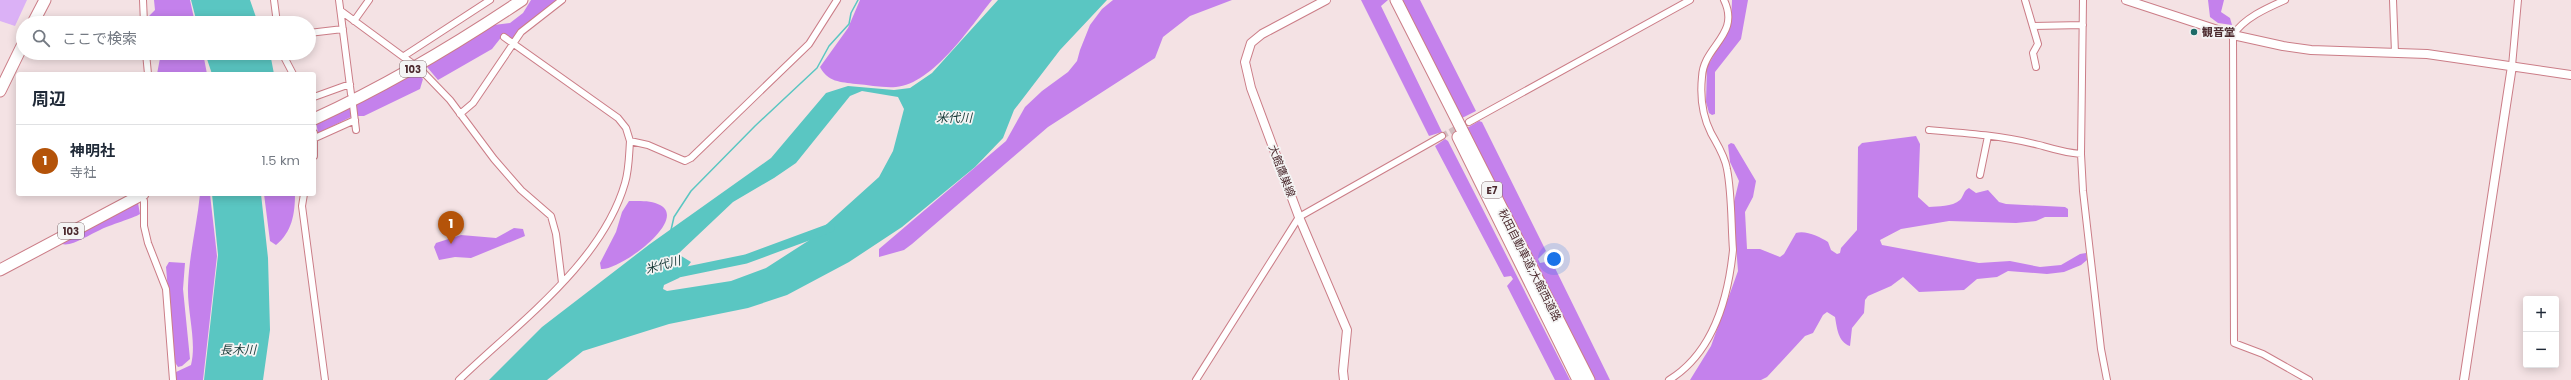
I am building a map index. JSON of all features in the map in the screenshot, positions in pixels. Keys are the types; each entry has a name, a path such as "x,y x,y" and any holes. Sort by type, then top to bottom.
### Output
{"highway":[{"path":"37,16 45,0"},
{"name":"103","path":"316,117 376,89 423,64 521,0"},
{"name":"秋田自動車道;大館西道路","path":"1396,0 1472,165 1578,380"},
{"name":"秋田自動車道;大館西道路","path":"1396,0 1589,380"},
{"path":"0,91 16,58"},
{"name":"103","path":"0,270 143,198"}],"street":[{"path":"143,0 144,16"},
{"path":"274,0 276,16"},
{"path":"339,0 351,94"},
{"path":"354,21 369,0"},
{"path":"404,56 490,0"},
{"path":"460,114 473,103 521,32 562,0"},
{"path":"630,141 648,145 685,161 692,158 809,44 837,0"},
{"name":"大館鷹巣線","path":"1326,0 1262,34 1251,43 1245,62 1251,88 1299,217 1346,330 1347,343 1343,371 1344,380"},
{"path":"1469,122 1690,0"},
{"path":"1669,380 1689,367 1710,338 1731,263 1733,250 1727,169 1704,116 1701,99 1702,75 1706,59 1725,33 1729,23 1724,0"},
{"path":"2025,0 2038,44 2033,54 2036,67"},
{"path":"2083,0 2080,154 2101,349 2108,380"},
{"path":"2126,0 2233,35 2311,50 2427,54 2571,75"},
{"path":"2285,0 2252,17 2239,26 2233,35 2234,343 2263,354 2309,380"},
{"path":"2393,0 2395,53"},
{"path":"2464,380 2512,66 2518,0"},
{"path":"341,12 404,56 413,64"},
{"path":"2033,26 2083,25"},
{"path":"316,32 343,29"},
{"path":"459,380 562,283 591,250 609,223 626,181 630,141 626,128 618,118 504,37"},
{"path":"147,60 148,72"},
{"path":"286,60 292,72"},
{"path":"422,71 437,85 494,159 521,190 551,216 556,234 562,283"},
{"path":"316,96 350,84"},
{"path":"353,105 356,130"},
{"path":"316,134 355,120"},
{"path":"1930,130 1988,136 2040,145 2064,153 2080,154"},
{"path":"1196,380 1299,217 1442,136"},
{"path":"1980,175 1988,136"},
{"path":"304,196 302,206 325,380"},
{"path":"143,198 144,226 148,243 166,289 173,380"}],"shaded area":[{"path":"0,0 27,0 20,16 16,16 15,26 0,21"},
{"path":"154,0 190,0 193,16 149,16 155,10"},
{"path":"531,0 559,0 513,41 503,35 492,49 438,80 427,67 494,25 510,23 523,13"},
{"path":"860,0 992,0 950,52 924,76 910,83 896,87 881,87 840,82 827,76 820,67 848,28"},
{"path":"1113,0 1232,0 1190,16 1163,37 1155,58 1048,127 904,250 879,257 879,249 1006,141 1025,107 1042,91 1068,72 1077,61 1090,25 1102,9"},
{"path":"1361,0 1388,0 1381,6 1442,132 1429,136"},
{"path":"1402,0 1420,0 1476,111 1462,118"},
{"path":"1732,0 1748,0 1741,39 1715,72 1715,114 1712,115 1709,113 1706,102 1707,67 1731,25"},
{"path":"2208,0 2224,0 2221,12 2230,18 2232,25 2218,23 2210,17"},
{"path":"160,60 204,60 207,72 157,72"},
{"path":"416,72 423,79 420,89 364,116 356,116 356,102"},
{"path":"350,107 351,117 318,133 316,122"},
{"path":"1479,121 1482,122 1546,251 1538,259 1540,263 1550,261 1554,266 1610,380 1594,380 1467,128"},
{"path":"1916,136 1920,144 1918,197 1929,207 1953,204 1960,200 1969,188 1976,193 1988,190 1999,202 2006,204 2065,207 2068,209 2068,217 2045,217 2036,221 2016,223 1949,221 1901,229 1880,240 1882,245 1979,263 2010,261 2040,267 2061,265 2080,254 2086,253 2087,260 2081,265 2064,272 2047,274 2008,271 1997,277 1977,279 1964,290 1919,292 1903,277 1891,286 1868,296 1865,300 1864,313 1852,328 1850,346 1841,338 1837,330 1835,317 1827,312 1823,315 1813,333 1805,336 1767,377 1761,380 1690,380 1711,346 1738,271 1733,206 1739,181 1730,162 1728,145 1731,143 1734,144 1756,181 1753,197 1745,212 1747,249 1760,249 1780,257 1784,254 1796,233 1800,232 1813,234 1821,238 1828,242 1831,250 1837,254 1840,253 1841,248 1857,230 1858,147 1862,143"},
{"path":"1445,139 1448,141 1570,380 1555,380 1507,286 1513,279 1511,276 1504,277 1435,146"},
{"path":"200,196 210,196 217,256 203,380 175,380 176,372 191,365 193,356 188,286"},
{"path":"264,196 295,196 292,222 286,234 276,245 270,241"},
{"path":"629,201 657,203 667,212 666,222 659,232 635,254 622,262 601,269 600,263 616,232 622,212"},
{"path":"138,203 140,214 104,228 71,244 62,244 61,240"},
{"path":"514,228 523,229 525,236 471,258 455,257 439,260 434,247 436,243 461,235 496,238"},
{"path":"169,262 185,263 183,289 190,359 182,366 178,367 174,361 166,267"}],"water":[{"path":"191,0 250,0 256,16 195,16"},
{"name":"米代川","path":"998,0 1107,0 1060,50 1014,110 1003,138 975,167 902,227 849,262 787,295 748,308 669,324 583,351 547,380 489,380 542,327 650,244 771,158 826,93 848,86 894,90 910,88 932,73","holes":["862,91 898,97 904,109 893,151 879,177 808,241 766,268 731,281 667,291 663,289 664,285 679,278 691,262 678,254 733,202 796,163 850,96"]},
{"path":"207,60 271,60 274,72 211,72"},
{"name":"長木川","path":"212,196 261,196 268,258 270,330 263,380 204,380 218,255"}],"waterway":[{"path":"671,230 674,217 691,191 755,126 817,68 829,46 849,24 851,13 858,0"},
{"name":"米代川","path":"673,274 746,259 830,228"}],"tunnel":[{"path":"1442,136 1461,126"}],"place":[{"name":"観音堂","path":"2194,32"},
{"name":"神明社","path":"451,244"}]}
